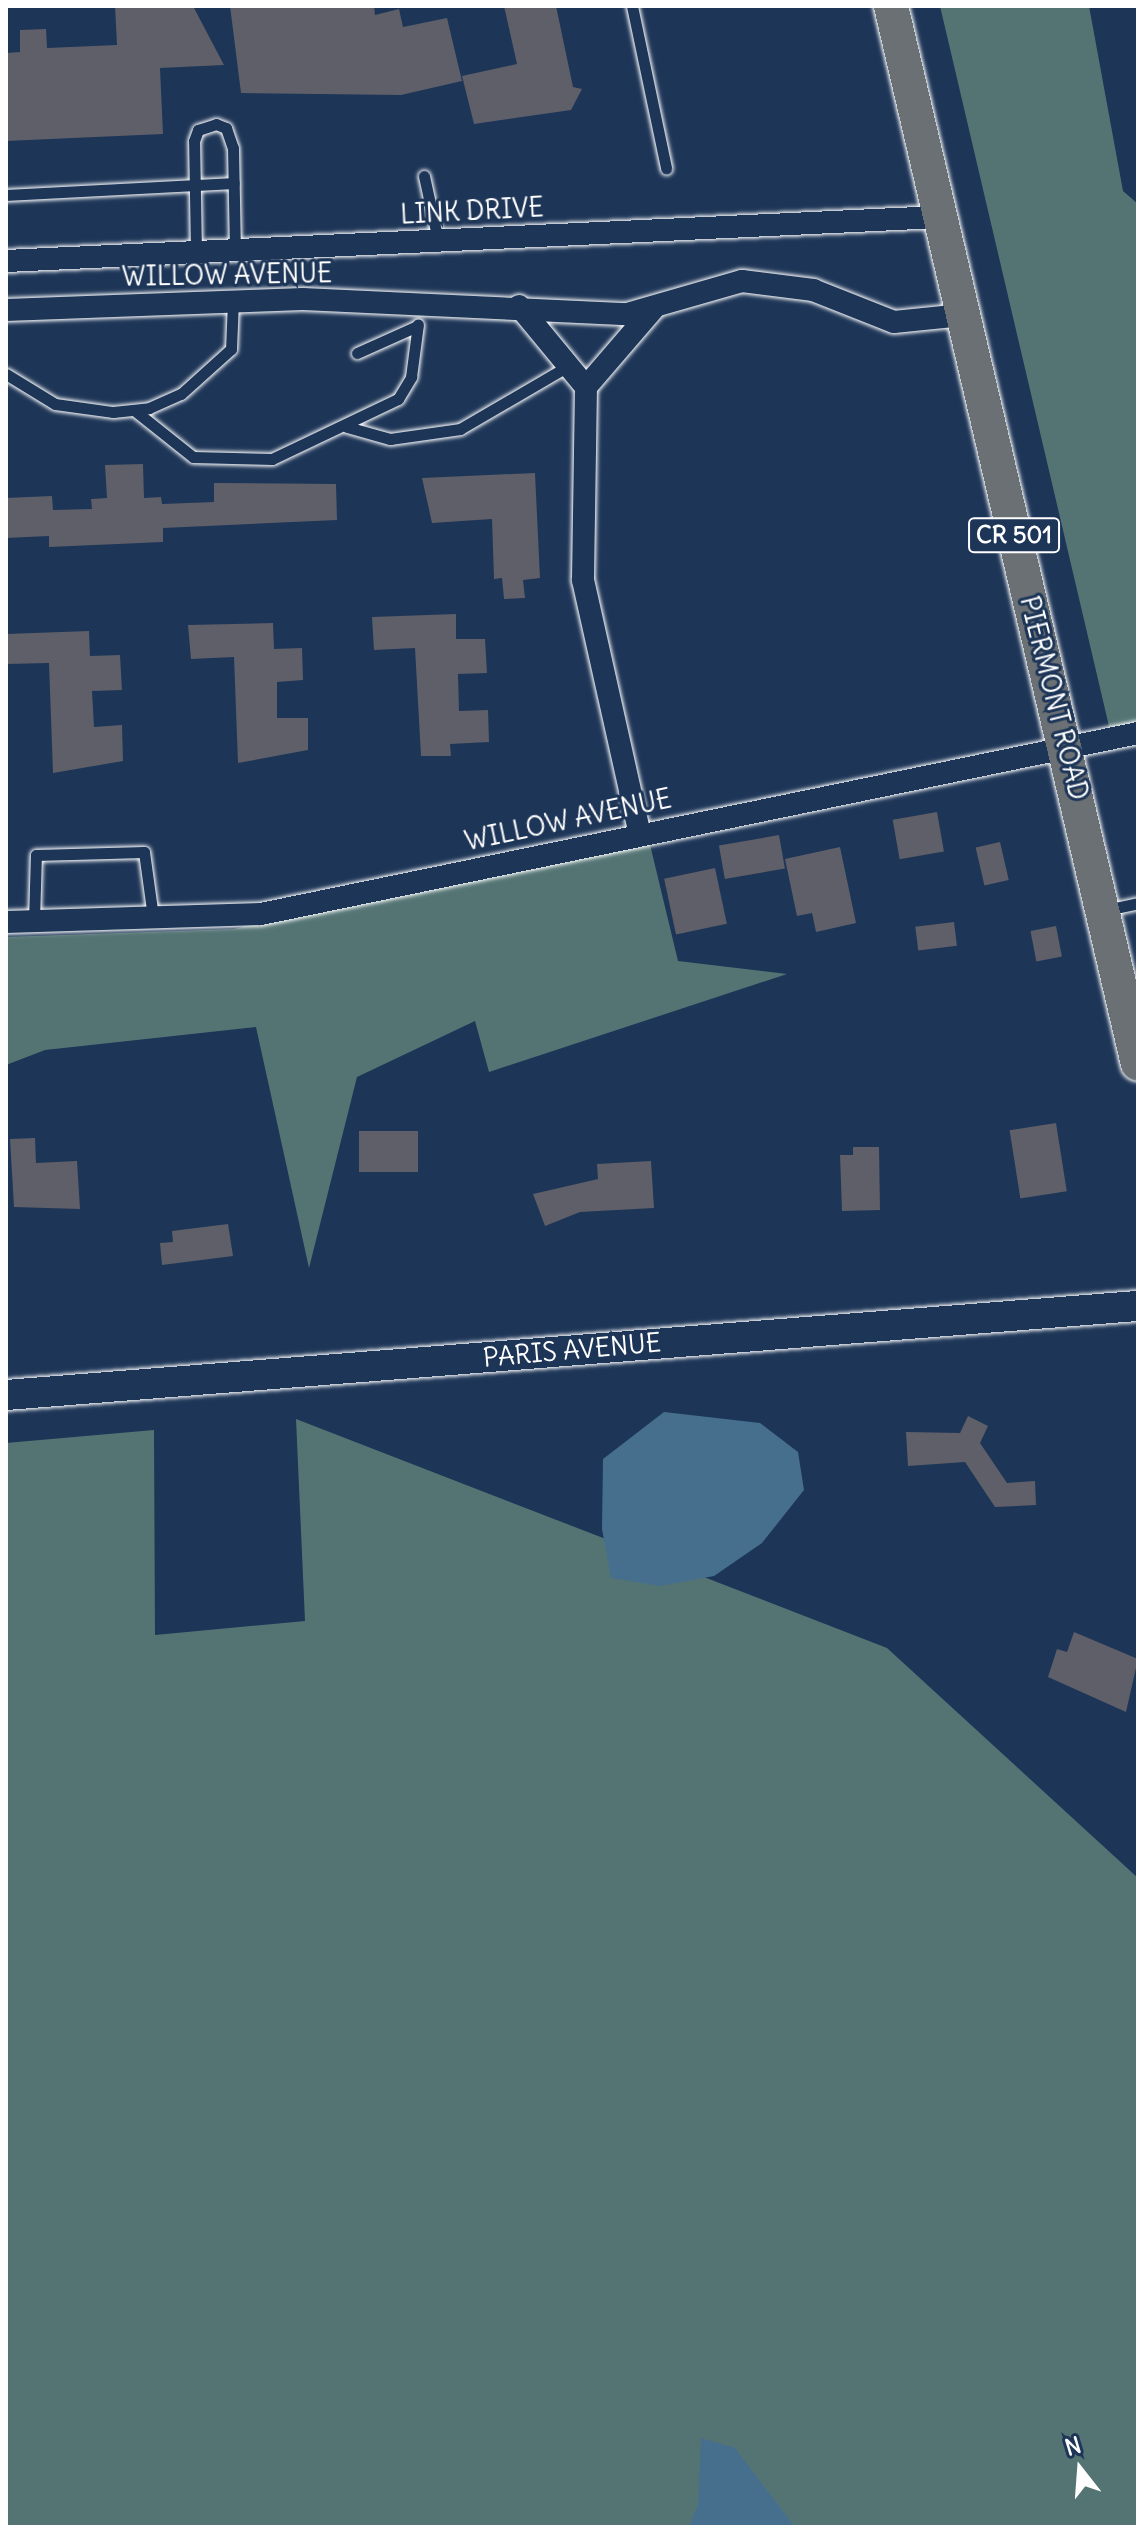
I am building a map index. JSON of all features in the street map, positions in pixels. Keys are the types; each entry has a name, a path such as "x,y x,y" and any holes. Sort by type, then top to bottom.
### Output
{"main road":[{"name":"PIERMONT ROAD","path":"891,6 1067,747 1122,907 1138,1064"}],"street":[{"name":"LINK DRIVE","path":"6,261 940,217"},
{"name":"WILLOW AVENUE","path":"6,310 233,301 420,314 519,306 606,315 654,308 742,281 813,290 894,322 963,315"},
{"path":"519,306 586,387 583,580 640,834"},
{"path":"586,387 654,308"},
{"name":"WILLOW AVENUE","path":"6,922 261,914 1138,733"},
{"name":"PARIS AVENUE","path":"6,1395 1138,1306"}],"lane":[{"path":"632,6 666,168"},
{"path":"196,252 194,141 198,130 216,124 231,137 235,250"},
{"path":"424,176 438,240"},
{"path":"6,195 234,183"},
{"path":"6,374 55,404 134,410 181,394 231,349 233,301"},
{"path":"134,410 176,451 215,461 272,459 347,427 405,391 420,314"},
{"path":"357,353 411,334 420,314"},
{"path":"347,427 390,439 460,429 570,365"},
{"path":"34,921 33,858 51,854 144,852 153,917"}],"green space":[{"path":"940,6 1089,6 1123,191 1138,204 1138,735 1112,739"},
{"path":"647,832 678,961 787,974 489,1072 475,1021 357,1077 309,1268 256,1027 45,1050 6,1065 6,937 234,929"},
{"path":"296,1419 887,1648 1138,1878 1138,2527 6,2527 6,1443 154,1430 155,1635 305,1621"}],"water":[{"path":"664,1412 760,1423 798,1452 804,1490 762,1543 714,1576 660,1586 611,1578 602,1529 603,1459"},
{"path":"701,2438 735,2448 795,2527 689,2527 698,2504"}],"building":[{"path":"115,6 193,6 224,65 160,68 163,134 6,141 6,53 20,52 20,30 46,29 47,48 117,45"},
{"path":"230,6 374,6 375,15 399,9 403,27 447,18 462,81 401,95 241,93"},
{"path":"504,6 556,6 573,87 582,89 571,110 474,124 462,76 517,64"},
{"path":"143,464 144,498 161,497 162,504 214,502 214,483 336,484 337,520 163,528 163,542 49,547 49,536 6,538 6,498 52,496 53,510 92,509 91,499 107,498 105,465"},
{"path":"535,473 540,578 523,580 525,598 504,599 502,578 494,579 492,519 432,523 422,478"},
{"path":"456,614 456,639 485,639 487,673 458,674 459,711 488,710 489,742 450,744 451,756 421,756 415,648 374,650 372,617"},
{"path":"273,623 274,649 302,648 303,680 277,682 277,718 308,718 308,750 238,763 234,657 191,659 188,625"},
{"path":"89,631 90,656 120,655 122,690 92,691 94,727 122,725 123,761 53,773 49,663 7,664 6,634"},
{"path":"937,812 944,851 900,859 893,820"},
{"path":"779,835 785,868 725,879 719,846"},
{"path":"1000,842 1009,880 984,886 976,848"},
{"path":"840,847 856,923 816,932 812,913 797,916 785,859"},
{"path":"715,868 727,924 676,935 664,879"},
{"path":"954,922 957,946 918,951 915,927"},
{"path":"1056,926 1062,956 1036,961 1030,931"},
{"path":"1056,1123 1067,1191 1020,1199 1010,1130"},
{"path":"359,1131 418,1131 418,1172 359,1172"},
{"path":"35,1138 36,1163 77,1161 80,1209 14,1207 10,1139"},
{"path":"853,1147 879,1147 880,1210 842,1211 840,1155 853,1155"},
{"path":"651,1161 654,1208 580,1212 545,1226 533,1194 598,1179 597,1164"},
{"path":"228,1224 233,1256 162,1265 160,1243 173,1242 172,1231"},
{"path":"968,1416 988,1426 980,1443 1007,1483 1035,1481 1036,1505 995,1507 965,1462 908,1466 906,1432 960,1433"},
{"path":"1074,1632 1138,1659 1126,1712 1048,1677 1057,1649 1067,1652"}]}
